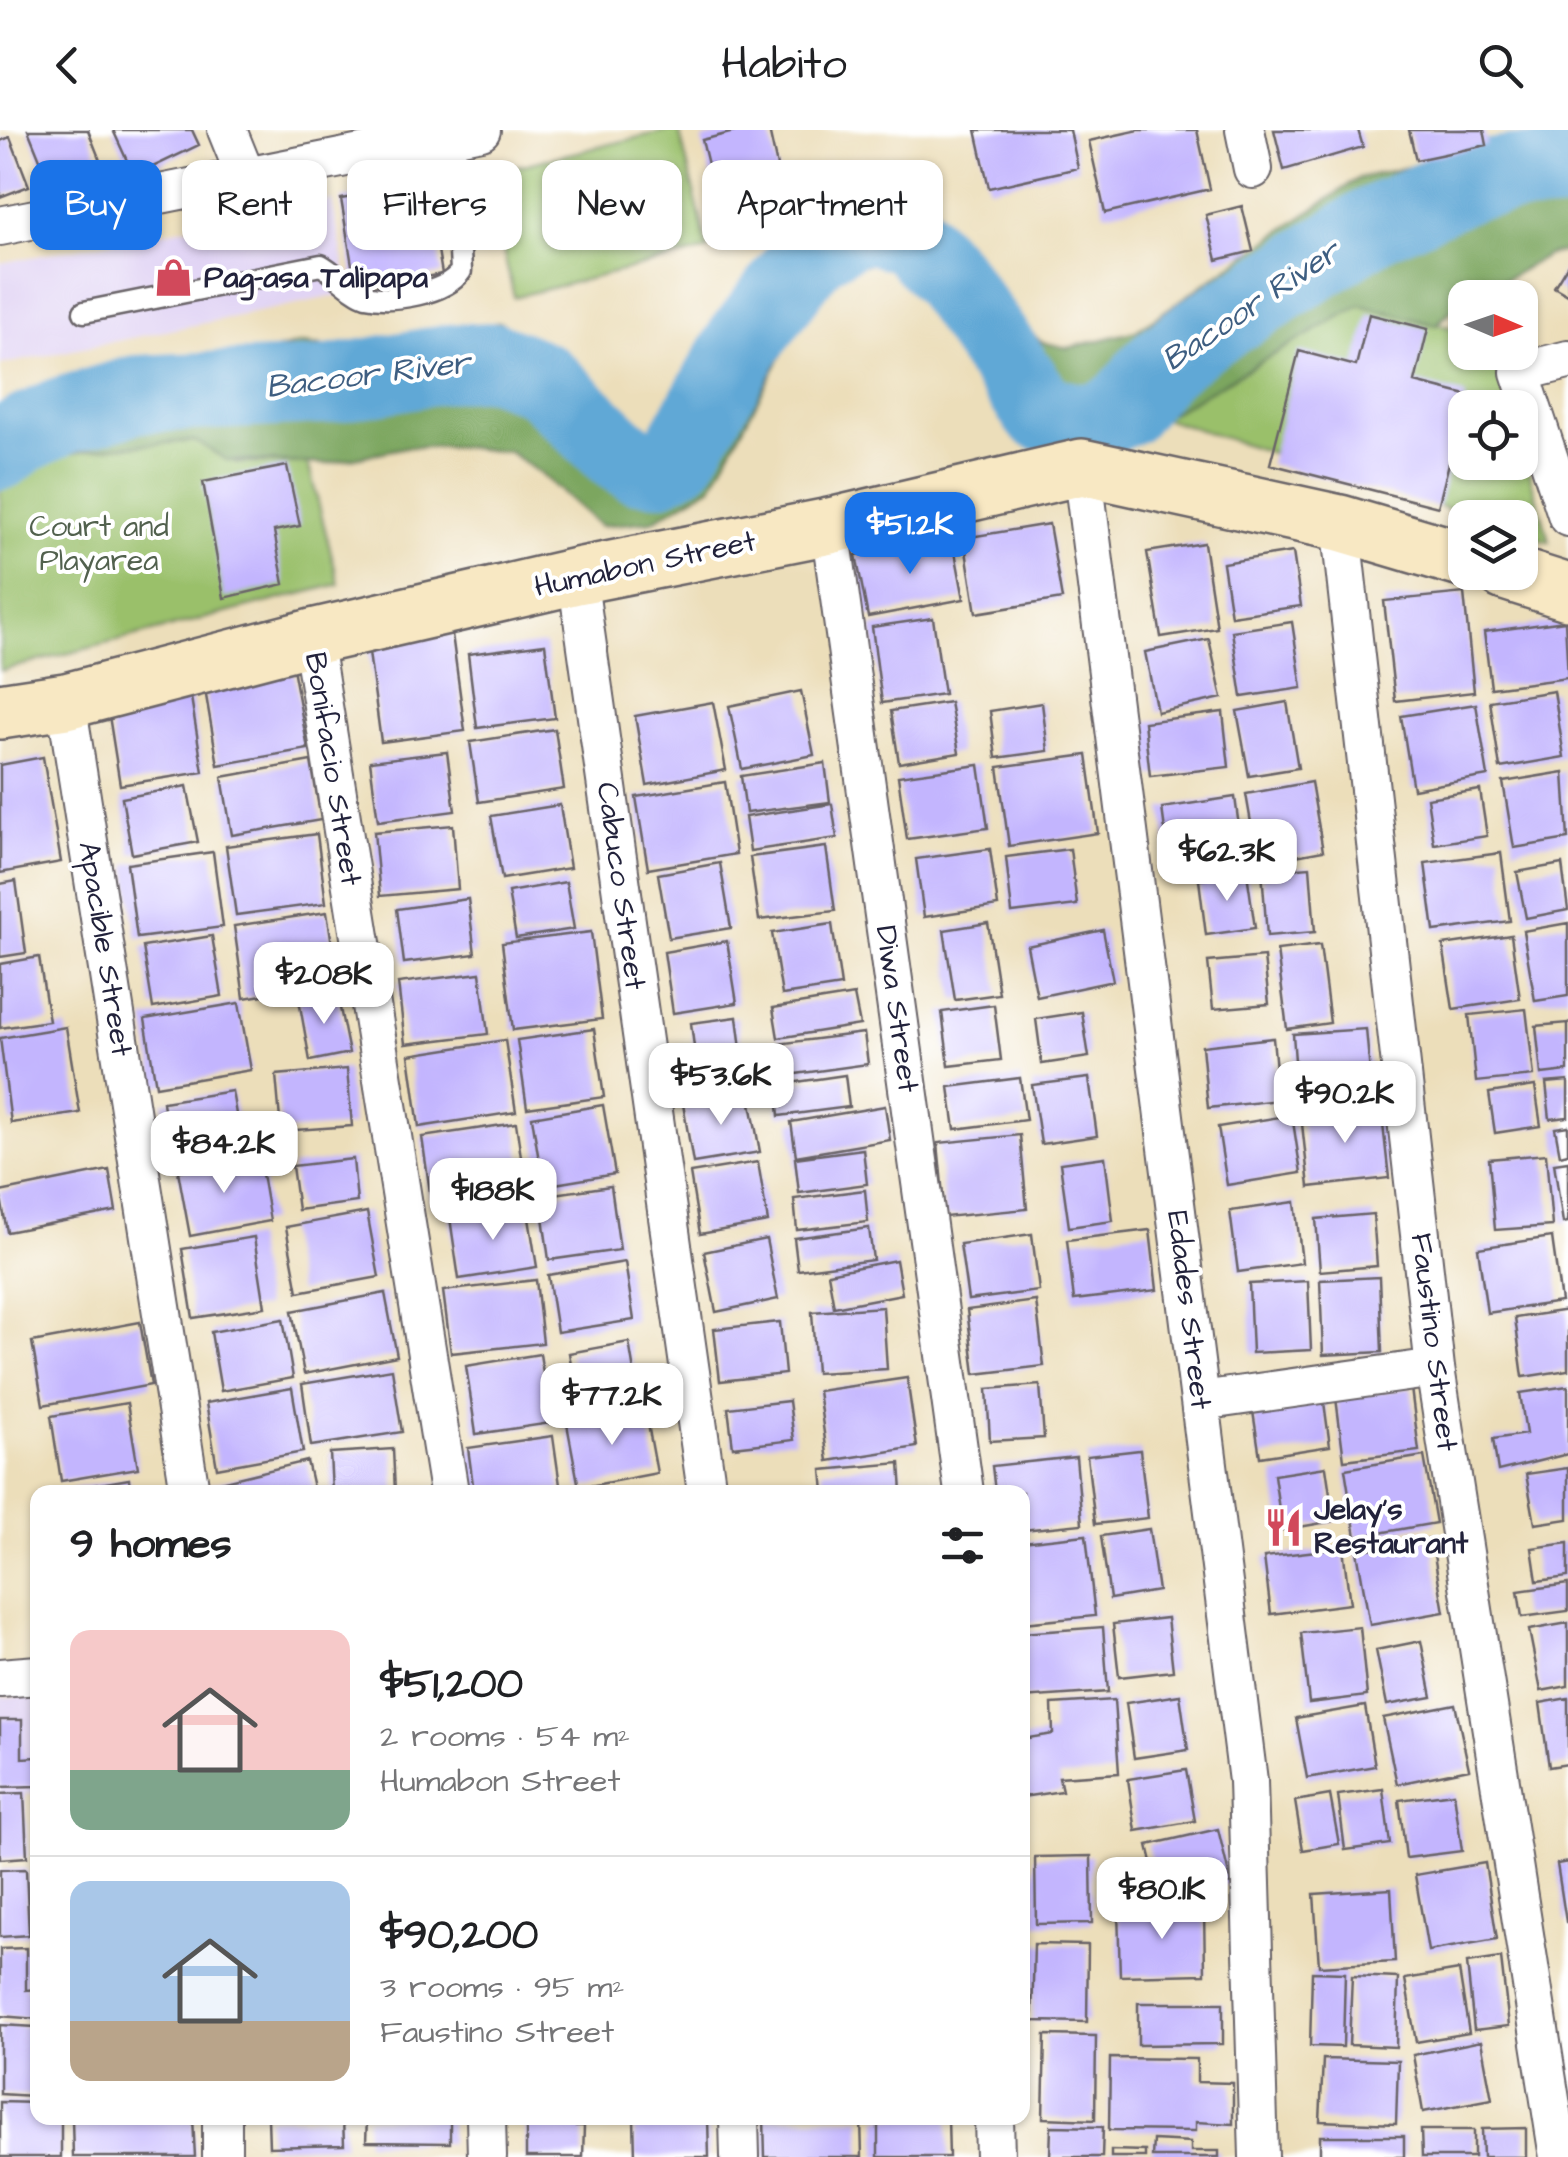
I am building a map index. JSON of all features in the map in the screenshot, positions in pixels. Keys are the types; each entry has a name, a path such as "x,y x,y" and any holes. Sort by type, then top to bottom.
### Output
{"street":[{"path":"227,130 239,160"},
{"path":"1245,130 1254,169"},
{"path":"327,161 468,132"},
{"path":"0,226 182,190"},
{"path":"1568,360 1520,372 1568,517"},
{"name":"Humabon Street","path":"0,711 66,701 312,637 577,576 830,526 1082,467 1340,523 1448,555"},
{"name":"Edades Street","path":"1082,467 1248,1781 1259,2157"},
{"name":"Faustino Street","path":"1340,523 1434,1368 1561,2141"},
{"name":"Diwa Street","path":"830,526 963,1485"},
{"name":"Cabuco Street","path":"577,576 706,1485"},
{"path":"1538,582 1568,592"},
{"name":"Bonifacio Street","path":"312,637 448,1485"},
{"name":"Apacible Street","path":"66,701 189,1485"},
{"path":"1200,1401 1434,1368"},
{"path":"0,1678 30,1676"},
{"path":"222,2125 222,2157"},
{"path":"486,2125 487,2157"},
{"path":"739,2125 740,2157"},
{"path":"994,2125 995,2157"}],"lane":[{"path":"84,312 321,265 362,295 382,297 439,290 453,283 462,271 468,132"}],"shaded area":[{"name":"Pag-asa Talipapa","path":"332,200 350,293 0,365 0,263 69,250 162,250 162,232 182,228 182,250 327,250 327,201"},
{"path":"30,1695 30,1794 0,1794 0,1697"}],"green space":[{"path":"679,130 702,225 702,250 708,250 514,297 503,250 522,250 522,165 542,160 542,250 682,250 682,160 544,160"},
{"path":"1568,142 1568,251 1548,255 1505,280 1448,280 1448,314 1436,325 1360,305 1162,418 1050,448 993,406 894,260 849,267 795,329 712,486 652,521 600,526 509,452 460,447 406,447 327,464 227,460 195,441 112,447 54,456 0,481 0,426 59,390 123,374 190,371 300,344 352,349 499,322 528,338 603,421 629,442 670,432 787,250 943,250 943,229 963,245 1022,324 1041,342 1068,348 1136,331 1359,178 1459,156"},
{"path":"1360,305 1448,327 1448,370 1497,370 1504,390 1448,390 1448,480 1531,480 1537,500 1448,500 1448,509 1162,418"},
{"name":"Court and Playarea","path":"203,425 236,463 308,463 339,584 0,671 0,483 51,452"},
{"path":"1538,502 1550,542 1538,538"}],"building":[{"path":"28,130 88,130 100,160 40,160"},
{"path":"113,130 192,130 199,145 162,163 127,160"},
{"path":"742,130 769,130 776,160 707,160 702,140"},
{"path":"976,130 1070,130 1078,168 989,188"},
{"path":"1139,130 1197,130 1210,189 1105,213 1089,141"},
{"path":"1274,130 1358,130 1363,147 1284,170"},
{"path":"1409,130 1484,130 1487,145 1416,160"},
{"path":"10,137 29,186 0,197 0,141"},
{"path":"347,198 347,235 341,199"},
{"path":"1242,206 1253,251 1217,260 1206,215"},
{"path":"350,250 438,250 442,274 356,289"},
{"path":"1568,264 1568,295 1554,287"},
{"path":"1369,314 1428,329 1415,382 1448,390 1448,467 1438,507 1270,464 1299,351 1356,366"},
{"path":"287,466 300,526 274,531 284,584 224,598 203,482"},
{"path":"1049,524 1062,599 976,613 964,538"},
{"path":"952,536 964,599 868,617 856,555"},
{"path":"1204,543 1217,628 1161,637 1147,552"},
{"path":"1293,552 1301,606 1231,616 1223,563"},
{"path":"1464,593 1474,692 1395,701 1384,601"},
{"path":"933,618 944,694 882,703 872,627"},
{"path":"1565,621 1568,678 1491,688 1484,632"},
{"path":"1292,622 1302,688 1242,697 1232,631"},
{"path":"452,634 465,731 381,742 368,645"},
{"path":"1209,639 1222,698 1157,712 1145,652"},
{"path":"545,644 555,718 477,728 468,654"},
{"path":"293,668 308,749 218,765 204,684"},
{"path":"190,691 203,772 120,785 107,703"},
{"path":"801,691 814,755 742,769 729,706"},
{"path":"1554,691 1564,757 1500,768 1490,701"},
{"path":"713,702 726,770 647,785 635,716"},
{"path":"950,702 959,753 899,763 891,711"},
{"path":"1287,702 1298,768 1249,776 1237,711"},
{"path":"1042,703 1048,751 996,758 990,711"},
{"path":"1476,704 1488,776 1413,789 1401,716"},
{"path":"1223,712 1229,767 1150,776 1144,722"},
{"path":"555,729 564,789 479,802 470,742"},
{"path":"447,752 455,811 378,821 370,761"},
{"path":"1087,755 1098,833 1009,846 998,767"},
{"path":"43,757 61,862 0,873 0,765"},
{"path":"311,761 321,820 232,835 222,777"},
{"path":"825,763 830,802 746,813 741,776"},
{"path":"979,765 988,828 907,839 898,776"},
{"path":"1564,772 1568,839 1514,848 1503,782"},
{"path":"725,782 736,854 648,869 636,797"},
{"path":"1311,782 1323,851 1258,863 1246,794"},
{"path":"187,786 198,842 132,854 122,798"},
{"path":"1480,790 1487,836 1434,844 1427,798"},
{"path":"1235,797 1244,864 1171,875 1162,808"},
{"path":"832,804 837,838 750,851 745,817"},
{"path":"560,805 570,868 502,879 491,816"},
{"path":"453,825 458,889 380,896 374,832"},
{"path":"317,834 326,903 236,915 226,846"},
{"path":"826,847 835,911 759,920 750,857"},
{"path":"990,849 998,906 924,917 916,859"},
{"path":"1070,849 1077,905 1012,913 1006,857"},
{"path":"213,852 223,927 137,938 127,864"},
{"path":"1501,853 1510,921 1434,931 1425,863"},
{"path":"720,863 731,928 669,938 658,874"},
{"path":"1562,864 1568,910 1526,918 1517,872"},
{"path":"1310,867 1315,932 1267,936 1262,871"},
{"path":"1247,873 1255,928 1206,935 1199,880"},
{"path":"16,881 26,953 0,957 0,884"},
{"path":"566,882 574,929 516,938 508,892"},
{"path":"468,899 475,954 404,963 397,909"},
{"path":"327,912 338,983 244,998 234,926"},
{"path":"988,923 999,994 955,1000 944,930"},
{"path":"1568,923 1568,996 1535,1001 1523,931"},
{"path":"832,924 841,986 782,995 772,933"},
{"path":"1103,930 1113,981 1037,997 1027,946"},
{"path":"591,932 602,1019 513,1030 502,943"},
{"path":"1511,935 1520,999 1453,1009 1443,945"},
{"path":"212,936 222,996 153,1008 143,947"},
{"path":"727,941 737,1003 673,1013 664,952"},
{"path":"1320,945 1330,1023 1287,1029 1277,950"},
{"path":"39,957 49,1021 0,1028 0,964"},
{"path":"1264,957 1269,1004 1213,1009 1208,962"},
{"path":"480,973 488,1034 405,1044 398,983"},
{"path":"337,993 349,1053 310,1061 299,1000"},
{"path":"854,995 860,1025 778,1038 773,1008"},
{"path":"239,1003 251,1070 156,1086 145,1019"},
{"path":"994,1005 1001,1060 949,1066 942,1012"},
{"path":"1526,1009 1534,1076 1476,1082 1469,1015"},
{"path":"1082,1012 1089,1057 1042,1064 1036,1019"},
{"path":"737,1017 745,1081 699,1087 691,1023"},
{"path":"1568,1023 1568,1071 1541,1074 1536,1026"},
{"path":"66,1027 80,1113 11,1123 0,1038"},
{"path":"594,1029 604,1097 527,1108 517,1040"},
{"path":"1366,1029 1372,1095 1298,1101 1293,1034"},
{"path":"864,1033 868,1064 781,1076 777,1044"},
{"path":"1273,1038 1279,1100 1208,1108 1202,1046"},
{"path":"505,1040 516,1112 419,1127 409,1055"},
{"path":"347,1069 352,1126 281,1131 276,1075"},
{"path":"845,1075 849,1107 779,1116 776,1085"},
{"path":"1020,1078 1026,1120 955,1129 949,1087"},
{"path":"1089,1078 1097,1136 1041,1144 1032,1085"},
{"path":"1568,1081 1568,1117 1550,1119 1546,1083"},
{"path":"1535,1086 1541,1126 1495,1133 1489,1093"},
{"path":"232,1091 242,1149 171,1160 163,1102"},
{"path":"749,1092 760,1152 693,1163 683,1104"},
{"path":"603,1105 615,1174 543,1186 532,1117"},
{"path":"885,1106 890,1140 796,1156 791,1122"},
{"path":"1381,1106 1389,1178 1309,1187 1301,1115"},
{"path":"1292,1115 1301,1173 1227,1185 1218,1127"},
{"path":"516,1123 526,1191 432,1206 422,1137"},
{"path":"1568,1126 1568,1153 1560,1155 1555,1128"},
{"path":"1020,1135 1027,1209 945,1217 938,1143"},
{"path":"863,1149 867,1184 799,1193 795,1158"},
{"path":"1546,1154 1552,1226 1495,1230 1489,1159"},
{"path":"259,1156 270,1221 190,1236 178,1171"},
{"path":"1105,1157 1113,1221 1069,1227 1060,1163"},
{"path":"353,1159 357,1202 298,1210 292,1166"},
{"path":"1568,1161 1568,1222 1563,1223 1554,1163"},
{"path":"758,1162 768,1222 700,1234 690,1173"},
{"path":"109,1170 116,1211 7,1232 0,1192"},
{"path":"611,1186 620,1250 549,1260 540,1196"},
{"path":"865,1190 868,1222 797,1230 794,1199"},
{"path":"1295,1202 1302,1263 1238,1272 1230,1211"},
{"path":"527,1206 537,1267 459,1279 450,1218"},
{"path":"367,1212 379,1277 298,1292 286,1227"},
{"path":"1373,1214 1377,1266 1320,1271 1316,1219"},
{"path":"869,1228 873,1260 798,1270 794,1238"},
{"path":"1150,1230 1157,1290 1074,1300 1067,1240"},
{"path":"1032,1234 1039,1291 968,1300 960,1244"},
{"path":"254,1237 265,1307 193,1318 182,1249"},
{"path":"1552,1237 1561,1302 1487,1313 1478,1248"},
{"path":"766,1239 778,1299 716,1312 704,1252"},
{"path":"896,1260 902,1294 834,1307 828,1273"},
{"path":"625,1262 634,1320 557,1332 548,1275"},
{"path":"1379,1277 1382,1352 1323,1355 1320,1280"},
{"path":"536,1280 543,1343 451,1353 443,1291"},
{"path":"1308,1281 1311,1350 1252,1353 1249,1284"},
{"path":"385,1293 397,1356 304,1374 292,1311"},
{"path":"1036,1301 1044,1366 975,1374 967,1310"},
{"path":"883,1307 887,1369 816,1373 812,1312"},
{"path":"1568,1310 1568,1370 1523,1377 1515,1318"},
{"path":"283,1319 293,1378 221,1391 211,1332"},
{"path":"140,1322 151,1385 43,1405 32,1342"},
{"path":"780,1322 785,1374 720,1381 714,1329"},
{"path":"629,1342 639,1401 579,1410 569,1353"},
{"path":"540,1354 551,1423 476,1434 466,1366"},
{"path":"392,1369 402,1432 311,1446 302,1384"},
{"path":"907,1378 917,1447 828,1461 818,1391"},
{"path":"1040,1385 1044,1438 990,1441 987,1389"},
{"path":"1568,1386 1568,1454 1498,1471 1493,1439 1526,1434 1520,1393"},
{"path":"292,1388 303,1452 217,1468 206,1403"},
{"path":"1411,1388 1419,1451 1344,1460 1336,1398"},
{"path":"1323,1395 1330,1446 1260,1457 1252,1405"},
{"path":"789,1401 794,1440 733,1447 728,1408"},
{"path":"127,1403 138,1468 61,1481 51,1416"},
{"path":"645,1408 657,1473 578,1485 567,1424"},
{"path":"553,1436 560,1485 473,1485 468,1448"},
{"path":"393,1449 395,1485 332,1485 330,1453"},
{"path":"1140,1450 1148,1518 1095,1524 1087,1456"},
{"path":"1424,1456 1436,1523 1356,1537 1345,1469"},
{"path":"1076,1457 1082,1524 1030,1529 1030,1485 994,1485 992,1466"},
{"path":"307,1461 312,1485 208,1485"},
{"path":"900,1463 902,1485 823,1485 822,1470"},
{"path":"1326,1467 1334,1521 1282,1530 1274,1475"},
{"path":"1568,1468 1568,1519 1535,1524 1526,1474"},
{"path":"129,1479 130,1485 94,1485"},
{"path":"1149,1529 1158,1591 1110,1599 1101,1536"},
{"path":"1086,1535 1095,1616 1030,1622 1030,1541"},
{"path":"1431,1538 1444,1612 1370,1625 1357,1551"},
{"path":"1568,1543 1568,1577 1537,1581 1532,1548"},
{"path":"1343,1548 1350,1604 1271,1614 1264,1557"},
{"path":"1568,1584 1568,1611 1522,1617 1518,1591"},
{"path":"1167,1618 1173,1671 1119,1677 1113,1624"},
{"path":"1568,1623 1568,1686 1541,1691 1529,1630"},
{"path":"1103,1627 1108,1692 1030,1697 1030,1632"},
{"path":"1360,1627 1367,1696 1309,1703 1301,1633"},
{"path":"1421,1641 1432,1697 1387,1705 1376,1650"},
{"path":"1180,1695 1188,1750 1134,1758 1126,1703"},
{"path":"1568,1698 1568,1764 1549,1767 1540,1703"},
{"path":"1114,1700 1119,1773 1059,1777 1062,1791 1030,1796 1030,1738 1053,1734 1052,1704"},
{"path":"1455,1704 1469,1769 1397,1784 1383,1718"},
{"path":"1365,1706 1375,1766 1307,1778 1296,1718"},
{"path":"0,1720 22,1720 22,1758 30,1758 30,1786 0,1787"},
{"path":"1186,1770 1195,1821 1136,1831 1128,1779"},
{"path":"1383,1789 1390,1844 1345,1850 1338,1795"},
{"path":"24,1793 27,1857 0,1859 0,1794"},
{"path":"1454,1793 1462,1851 1406,1858 1399,1800"},
{"path":"1330,1795 1339,1844 1303,1850 1295,1801"},
{"path":"1218,1829 1231,1883 1161,1900 1148,1845"},
{"path":"1091,1856 1092,1923 1036,1924 1035,1857"},
{"path":"1568,1862 1568,1922 1566,1922 1557,1864"},
{"path":"1485,1863 1497,1939 1428,1951 1415,1875"},
{"path":"26,1869 29,1935 0,1937 0,1870"},
{"path":"1391,1889 1395,1962 1319,1966 1314,1894"},
{"path":"1204,1909 1205,1974 1120,1976 1118,1911"},
{"path":"1034,1944 1088,1945 1087,2022 1032,2021"},
{"path":"26,1948 30,2018 0,2016 0,1949"},
{"path":"1501,1958 1509,2026 1474,2030 1467,1963"},
{"path":"1459,1970 1469,2033 1416,2042 1405,1979"},
{"path":"1312,1972 1345,1973 1343,2047 1310,2046"},
{"path":"1352,1976 1398,1978 1396,2047 1349,2045"},
{"path":"1138,2003 1223,2003 1223,2044 1138,2045"},
{"path":"0,2025 30,2027 30,2096 0,2094"},
{"path":"1045,2035 1096,2036 1095,2120 1043,2118"},
{"path":"1481,2041 1492,2099 1423,2112 1413,2055"},
{"path":"1110,2058 1197,2059 1197,2082 1233,2083 1233,2124 1196,2122 1196,2131 1109,2130"},
{"path":"1323,2059 1398,2061 1396,2124 1320,2121"},
{"path":"0,2102 30,2103 30,2125 61,2125 61,2157 0,2157"},
{"path":"72,2125 193,2125 195,2157 73,2157"},
{"path":"268,2125 343,2125 344,2145 269,2147"},
{"path":"367,2125 450,2125 450,2143 366,2142"},
{"path":"526,2125 584,2126 583,2157 526,2157"},
{"path":"634,2125 708,2125 709,2157 635,2157"},
{"path":"764,2125 861,2125 862,2157 765,2157"},
{"path":"878,2125 948,2125 949,2157 878,2157"},
{"path":"1051,2126 1103,2127 1102,2157 1050,2157"},
{"path":"1526,2128 1526,2157 1483,2157 1482,2129"},
{"path":"1421,2130 1474,2130 1474,2157 1422,2157"},
{"path":"1320,2136 1404,2136 1404,2157 1320,2157"},
{"path":"1153,2140 1191,2142 1191,2151 1219,2151 1219,2157 1152,2157"},
{"path":"1111,2150 1145,2151 1145,2157 1111,2157"}],"waterway":[{"name":"Bacoor River","path":"0,451 22,435 64,415 137,394 319,386 449,363 494,361 542,380 619,453 637,464 658,466 679,455 745,340 814,249 855,226 878,226 910,237 946,275 1040,411 1070,421 1095,422 1124,408 1158,367 1198,336 1375,224 1470,181 1568,171"}],"place":[{"name":"Pag-asa Talipapa","path":"174,278"},
{"name":"Jelay's Restaurant","path":"1284,1527"}]}
